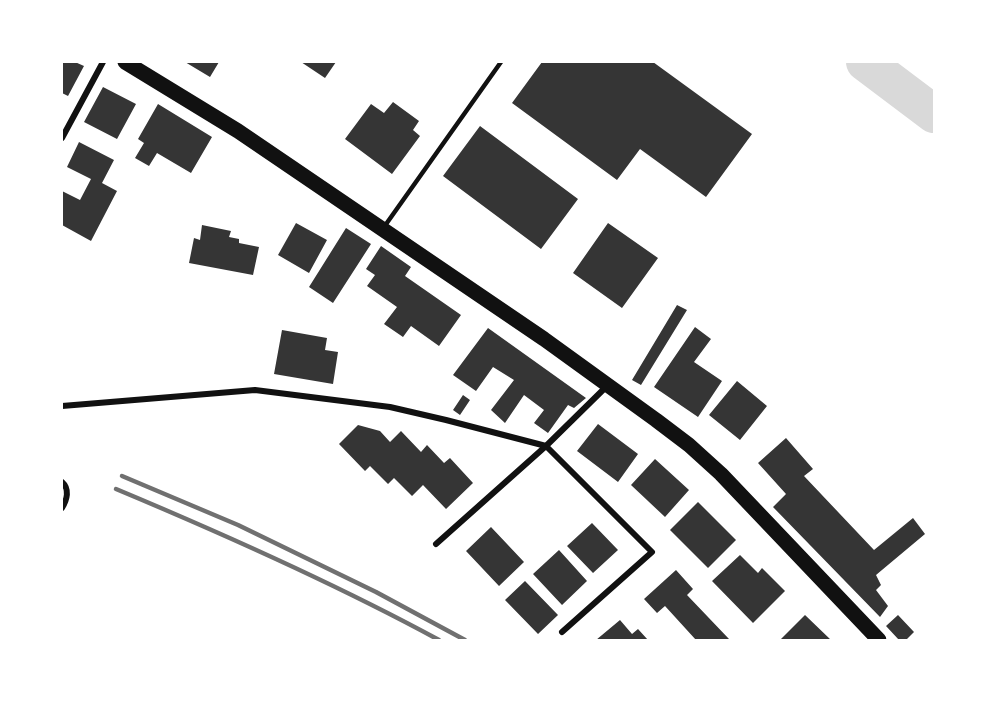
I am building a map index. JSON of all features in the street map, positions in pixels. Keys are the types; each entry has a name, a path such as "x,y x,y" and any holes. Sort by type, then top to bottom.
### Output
{"main road":[{"path":"125,62 238,130 609,385 689,446 721,474 879,640"}],"street":[{"path":"62,138 103,62"},
{"path":"436,544 546,446 609,385"},
{"path":"62,406 255,390 390,406 546,446 652,552 562,632"},
{"path":"62,482 67,496 62,508"}],"lane":[{"path":"382,229 501,62"}],"building":[{"path":"62,62 75,62 84,66 68,96 62,93"},
{"path":"185,62 219,62 210,77"},
{"path":"301,62 336,62 325,78"},
{"path":"542,62 653,62 752,134 706,197 640,149 617,180 512,103"},
{"path":"103,87 136,104 117,139 84,122"},
{"path":"393,102 419,121 413,130 420,136 392,174 345,139 371,104 384,113"},
{"path":"158,104 212,137 191,173 157,153 149,166 135,158 144,143 138,139"},
{"path":"480,126 578,199 541,249 443,176"},
{"path":"79,142 114,160 102,183 117,191 91,241 62,225 62,191 80,200 91,179 67,167"},
{"path":"296,223 327,240 309,273 278,255"},
{"path":"608,223 658,258 622,308 573,273"},
{"path":"202,225 231,231 229,237 239,239 239,243 259,247 253,275 189,263 194,238 200,240"},
{"path":"346,228 371,244 333,303 309,287"},
{"path":"381,246 411,267 405,276 461,315 439,346 411,326 403,337 384,324 397,307 367,286 375,275 366,269"},
{"path":"677,305 687,310 641,385 632,380"},
{"path":"695,327 711,339 694,362 722,381 698,417 654,387"},
{"path":"488,328 586,398 574,408 568,405 548,433 534,423 544,410 524,395 505,423 491,410 514,380 493,367 476,391 453,375"},
{"path":"282,330 327,338 325,350 338,352 333,384 274,374"},
{"path":"737,381 767,406 740,440 709,415"},
{"path":"463,395 470,400 460,415 453,410"},
{"path":"598,424 638,454 618,482 577,451"},
{"path":"358,425 380,431 390,442 401,431 421,452 427,445 444,463 450,458 473,483 446,509 423,485 412,496 394,478 388,484 370,466 365,471 339,444"},
{"path":"786,438 813,469 804,476 874,550 913,518 925,534 876,575 881,585 876,590 888,606 880,617 773,507 786,494 758,463"},
{"path":"655,459 689,490 665,517 631,485"},
{"path":"698,502 736,540 708,568 670,530"},
{"path":"592,523 618,550 593,573 567,546"},
{"path":"491,527 524,562 499,586 466,551"},
{"path":"559,550 587,581 562,605 533,574"},
{"path":"740,555 758,573 762,568 785,591 753,623 712,581"},
{"path":"676,570 693,589 687,595 729,639 696,640 665,606 657,613 644,599"},
{"path":"525,581 558,615 538,634 505,600"},
{"path":"805,615 831,640 780,640"},
{"path":"898,615 914,632 906,640 899,640 886,626"},
{"path":"620,620 632,634 638,629 648,640 596,640"}],"waterway":[{"path":"865,62 934,114"}],"railway":[{"path":"122,476 238,525 376,592 465,640"},
{"path":"116,489 279,560 439,640"}]}
